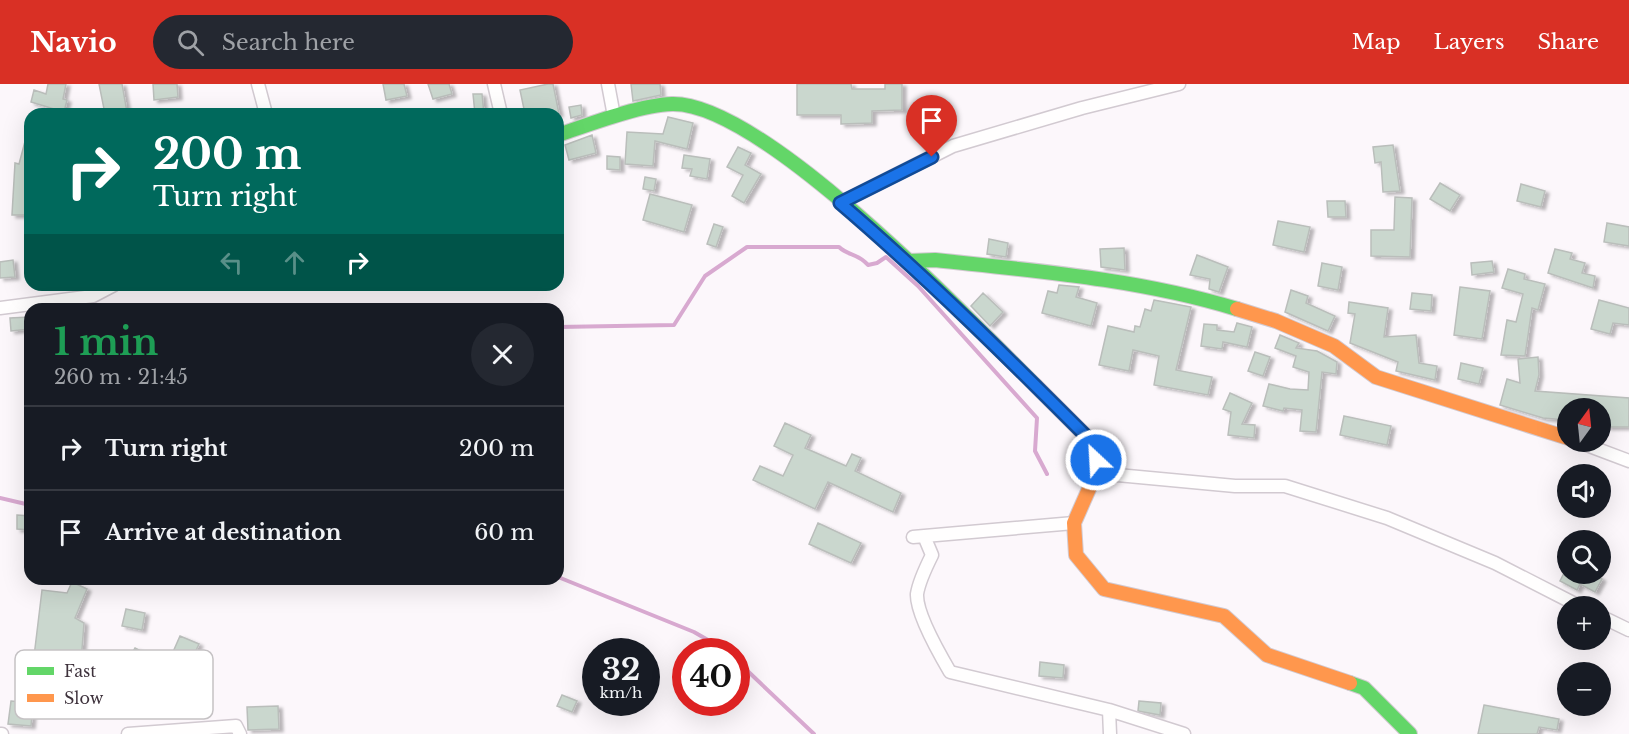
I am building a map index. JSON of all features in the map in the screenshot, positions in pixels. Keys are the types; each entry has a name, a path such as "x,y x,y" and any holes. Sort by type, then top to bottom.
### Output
{"street":[{"path":"258,84 264,108"},
{"path":"494,84 500,108"},
{"path":"608,84 614,116"},
{"path":"840,203 953,146 1082,108 1179,84"},
{"path":"564,133 614,116 673,104 706,111 747,129 795,164 909,261 1096,446 1096,473 1074,523 1076,555 1104,589 1224,616 1267,655 1364,688 1410,734"},
{"path":"909,261 935,260 1113,280 1193,296 1276,321 1334,346 1376,377 1557,435"},
{"path":"39,303 93,296 103,291"},
{"path":"0,308 24,305"},
{"path":"1605,452 1629,461"},
{"path":"1096,473 1234,486 1285,486 1387,518 1495,563 1559,596"},
{"path":"1074,523 918,537 932,555 920,583 917,597 932,642 950,672 1109,710 1184,734"},
{"path":"1611,621 1629,630"},
{"path":"1109,710 1110,734"},
{"path":"128,734 236,726 240,734"}],"building":[{"path":"48,84 66,84 63,99 67,100 65,108 51,108 31,102 34,90 46,94"},
{"path":"99,84 122,84 126,108 104,108"},
{"path":"153,84 177,84 178,97 154,100"},
{"path":"383,84 404,84 407,96 386,100"},
{"path":"428,84 449,84 452,94 433,99"},
{"path":"553,84 558,108 524,108 520,90"},
{"path":"631,84 660,84 661,95 633,101"},
{"path":"797,84 851,84 852,89 885,89 885,84 902,84 902,110 872,111 872,123 841,124 841,115 797,115"},
{"path":"473,94 482,94 483,108 474,108"},
{"path":"581,105 582,115 571,118 569,107"},
{"path":"668,117 693,123 687,149 655,141 653,166 625,164 627,132 663,134"},
{"path":"592,135 596,153 569,160 565,145"},
{"path":"24,145 24,215 12,215 15,163 19,164"},
{"path":"1393,145 1400,191 1383,192 1381,162 1375,163 1373,147"},
{"path":"738,147 751,153 745,165 761,174 744,203 732,196 743,175 727,167"},
{"path":"684,155 710,159 707,179 690,176 692,169 682,168"},
{"path":"607,156 620,157 620,170 607,169"},
{"path":"645,177 656,179 654,191 643,189"},
{"path":"1440,183 1460,195 1450,211 1430,199"},
{"path":"1521,184 1545,191 1541,207 1517,201"},
{"path":"650,194 692,205 684,232 643,220"},
{"path":"1395,197 1412,198 1410,257 1371,256 1371,230 1394,230"},
{"path":"1327,201 1345,201 1346,217 1328,217"},
{"path":"1278,221 1310,227 1304,252 1273,245"},
{"path":"1607,223 1629,227 1629,246 1604,242"},
{"path":"714,224 723,227 716,247 707,244"},
{"path":"989,239 1008,243 1006,257 987,254"},
{"path":"1124,248 1125,270 1101,267 1100,249"},
{"path":"1555,249 1572,253 1570,259 1585,263 1582,273 1595,276 1593,288 1548,273"},
{"path":"1197,255 1228,267 1219,292 1209,289 1210,279 1190,275"},
{"path":"13,260 15,277 0,278 0,262"},
{"path":"1492,261 1494,272 1472,275 1471,263"},
{"path":"1322,263 1342,267 1338,290 1318,286"},
{"path":"1508,269 1525,274 1524,279 1545,284 1538,310 1532,308 1525,356 1501,355 1507,320 1516,322 1523,294 1502,288"},
{"path":"1059,285 1079,287 1076,297 1097,303 1091,326 1042,313 1048,291 1057,293"},
{"path":"1460,287 1490,291 1482,339 1454,335"},
{"path":"1291,290 1308,296 1306,303 1335,316 1328,331 1285,312"},
{"path":"983,293 1003,312 990,326 971,306"},
{"path":"1412,293 1432,295 1431,311 1410,309"},
{"path":"1154,300 1191,307 1176,370 1212,377 1208,395 1154,385 1159,356 1133,350 1129,371 1099,365 1108,326 1134,332 1135,326 1140,327 1145,309 1151,311"},
{"path":"1599,300 1629,308 1629,325 1613,323 1610,334 1591,329"},
{"path":"1349,302 1388,308 1384,337 1416,335 1419,363 1437,366 1435,380 1396,371 1398,362 1350,343 1355,314 1348,313"},
{"path":"24,317 24,330 11,331 10,318"},
{"path":"1237,323 1252,327 1247,347 1223,342 1222,349 1201,346 1204,324 1217,325 1217,330 1234,332"},
{"path":"1280,335 1299,343 1296,348 1317,351 1337,362 1336,374 1322,372 1316,432 1300,431 1302,410 1284,408 1283,411 1263,406 1269,384 1308,390 1309,372 1293,367 1296,356 1275,348"},
{"path":"1255,352 1270,357 1263,376 1248,371"},
{"path":"1538,357 1539,375 1535,391 1629,398 1629,427 1611,427 1611,398 1557,398 1557,419 1543,418 1500,405 1507,379 1520,383 1518,359"},
{"path":"1461,363 1483,368 1479,384 1458,379"},
{"path":"1230,393 1252,403 1242,424 1255,425 1254,438 1228,435 1231,412 1223,409"},
{"path":"1344,416 1391,426 1387,445 1340,435"},
{"path":"785,423 811,435 805,448 846,466 852,454 861,458 855,471 901,493 893,512 828,482 815,509 753,480 760,466 783,476 793,455 774,446"},
{"path":"17,515 24,516 24,530 17,529"},
{"path":"818,523 861,543 851,563 809,544"},
{"path":"1566,584 1580,584 1577,590"},
{"path":"1580,584 1599,584 1595,592"},
{"path":"71,585 78,585 87,589 75,618 84,623 82,650 35,650 42,590 67,593"},
{"path":"126,609 145,613 142,630 122,626"},
{"path":"180,636 199,644 196,650 174,650"},
{"path":"1040,662 1064,665 1063,678 1039,676"},
{"path":"562,695 577,701 572,712 557,706"},
{"path":"11,701 15,701 15,719 32,719 31,726 8,724"},
{"path":"1139,701 1161,703 1160,715 1138,711"},
{"path":"1484,705 1559,719 1557,730 1539,727 1537,734 1478,734"},
{"path":"278,706 279,729 248,730 247,707"}],"waterway":[{"path":"564,327 674,325 705,276 747,247 839,247 861,258 868,265 877,263 886,257 918,286 1037,418 1035,451 1047,474"},
{"path":"0,498 24,504"},
{"path":"564,579 704,638"},
{"path":"750,673 814,734"}],"traffic: fast":[{"path":"564,133 615,116 672,104 711,113 758,138 809,175 863,220 964,314 1036,386"},
{"path":"909,261 935,260 1087,277 1162,290 1237,309"},
{"path":"1350,683 1364,688 1410,734"}],"traffic: slow":[{"path":"1237,309 1276,321 1334,346 1376,377 1557,435"},
{"path":"1036,386 1096,446 1096,473 1074,523 1076,555 1104,589 1224,616 1267,655 1350,683"}],"route":[{"path":"932,157 840,203 909,261 1096,446 1096,460"}]}
